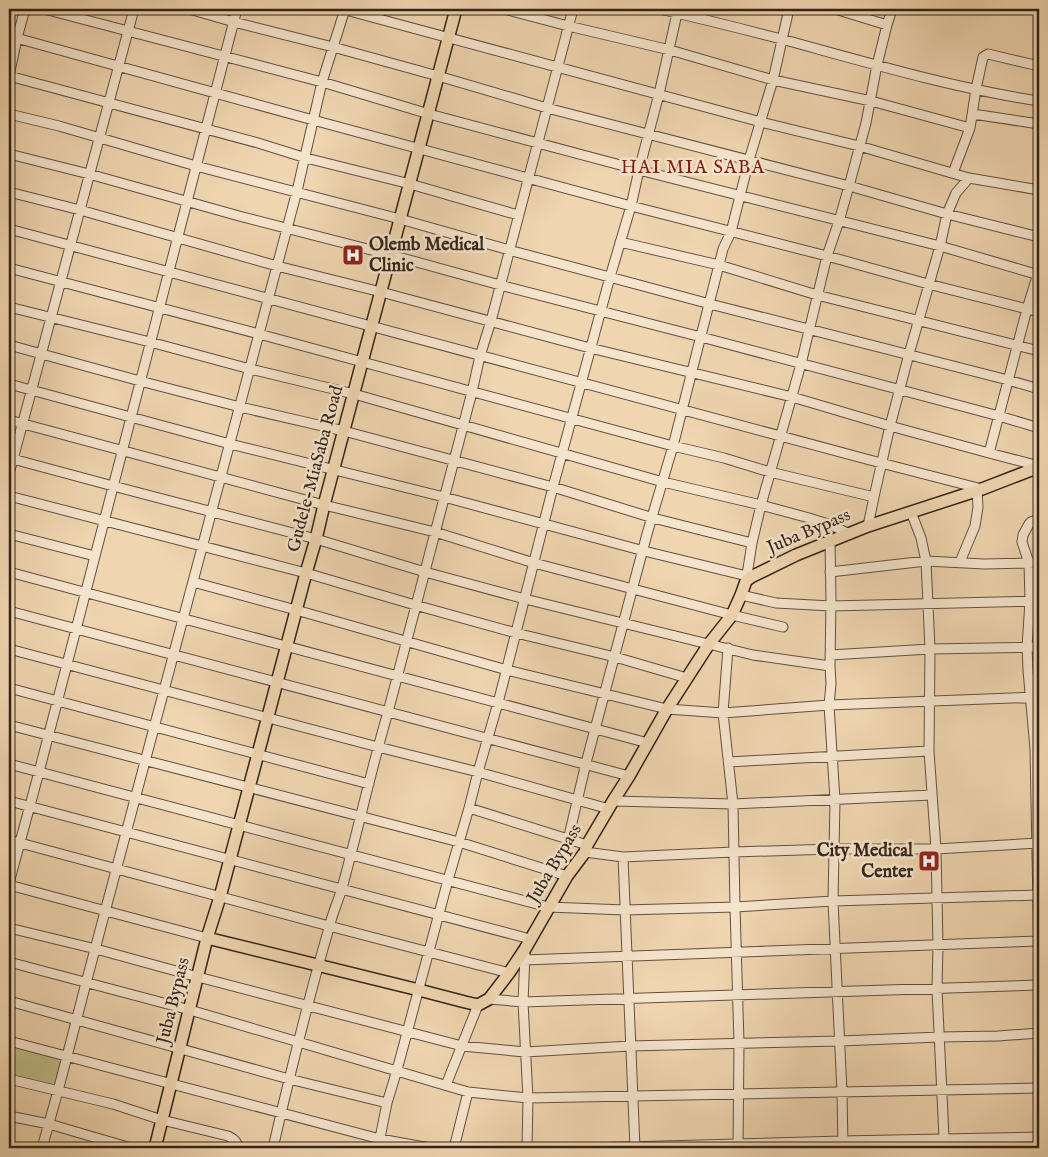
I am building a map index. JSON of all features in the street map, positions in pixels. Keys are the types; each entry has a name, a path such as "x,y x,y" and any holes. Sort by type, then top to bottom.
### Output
{"main road":[{"name":"Gudele-MiaSaba Road","path":"208,938 456,9"},
{"name":"Juba Bypass","path":"155,1148 208,938 465,1002 484,1002 527,949 548,907 630,776 667,709 708,644 732,615 746,579 758,572 868,526 980,490 1039,466"}],"street":[{"path":"25,9 13,37 9,76 258,143 306,158 410,184 518,216"},
{"path":"44,9 322,82 429,114 638,170 1039,272 1027,309 989,454"},
{"path":"9,474 11,458 31,391 134,9"},
{"path":"189,9 438,76 547,108 1039,237"},
{"path":"208,938 9,884 237,9"},
{"path":"42,1148 306,158 322,82 344,9 761,122 859,146 969,178 1039,190"},
{"path":"504,9 670,50 773,80 871,101 970,128"},
{"path":"274,1148 289,1079 318,965 341,889 573,9"},
{"path":"660,9 678,11 877,65 1005,96 1039,101"},
{"path":"568,840 586,763 673,446 723,249 730,232 773,80 790,9"},
{"path":"836,9 887,25"},
{"path":"9,384 230,444 444,497 746,579 761,505 810,330 826,256 849,186 892,9"},
{"path":"379,1144 387,1103 507,670 590,348 631,206 638,170 660,94 678,11"},
{"path":"13,37 631,206 1039,312"},
{"path":"953,173 970,128 976,89 985,55 1039,66"},
{"path":"9,114 710,304 1039,389"},
{"path":"973,114 1039,124"},
{"path":"9,154 1039,428"},
{"path":"868,526 881,463 908,354 940,246 947,214 956,193 969,178"},
{"path":"9,192 178,237 277,266 590,348 792,397 989,454 1039,466"},
{"path":"9,229 980,490 975,526 960,562"},
{"path":"620,242 719,265 817,296 1039,350"},
{"path":"9,268 673,446 724,458 770,472 874,497"},
{"path":"9,307 150,342 250,370 354,394 663,482 810,518 850,534"},
{"path":"9,345 240,407 344,431 553,487 653,518 752,543"},
{"path":"9,420 324,505 435,532 534,563 783,627"},
{"path":"11,458 316,539 425,572 525,599 753,655 830,666"},
{"path":"9,496 306,573 516,633 615,657 687,678"},
{"path":"911,512 921,538 926,561 930,649 930,751 936,849 937,989 944,1138"},
{"path":"1039,519 1031,522 1023,535 1022,542 1029,563 1035,601 1027,647 1028,670 1035,697 1039,958"},
{"path":"9,534 95,556"},
{"path":"830,541 829,704 835,800 833,901 843,1144"},
{"path":"830,572 926,561 991,564 1039,562"},
{"path":"9,572 648,743"},
{"path":"193,582 507,670 667,709 724,713 829,704 1035,697"},
{"path":"741,595 776,603 831,606 1035,601"},
{"path":"9,611 630,776"},
{"path":"830,655 930,649 1039,647"},
{"path":"728,648 724,713 733,804 739,1043 738,1146"},
{"path":"9,649 478,772 577,800 611,805 733,804 932,795"},
{"path":"9,688 369,784"},
{"path":"9,725 458,842 567,876"},
{"path":"729,762 930,751"},
{"path":"9,764 548,907 625,910 1039,895"},
{"path":"9,801 438,915 527,949 627,955 1039,941"},
{"path":"469,808 568,840 586,848 623,857 734,852 936,849 1038,843"},
{"path":"9,840 509,973"},
{"path":"623,857 635,1147"},
{"path":"9,928 96,949 462,1046 525,1052 630,1046 998,1036 1039,1033"},
{"path":"527,949 523,1002 528,1098 527,1148"},
{"path":"9,962 190,1010 468,1092 528,1098 1039,1088"},
{"path":"446,1085 462,1046 484,1002 1039,985"},
{"path":"9,1002 289,1079 387,1103"},
{"path":"9,1042 282,1113 379,1144 430,1148"},
{"path":"9,1078 228,1136 235,1140 238,1148"},
{"path":"454,1148 468,1092"},
{"path":"9,1116 49,1124 131,1148"},
{"path":"589,1148 843,1144 944,1138 1039,1137"}],"shaded area":[{"path":"9,1044 65,1059 57,1088 9,1075"}],"place":[{"name":"Olemb Medical Clinic","path":"353,255"},
{"name":"City Medical Center","path":"929,861"}],"district":[{"name":"HAI MIA SABA","path":"693,168"}]}
